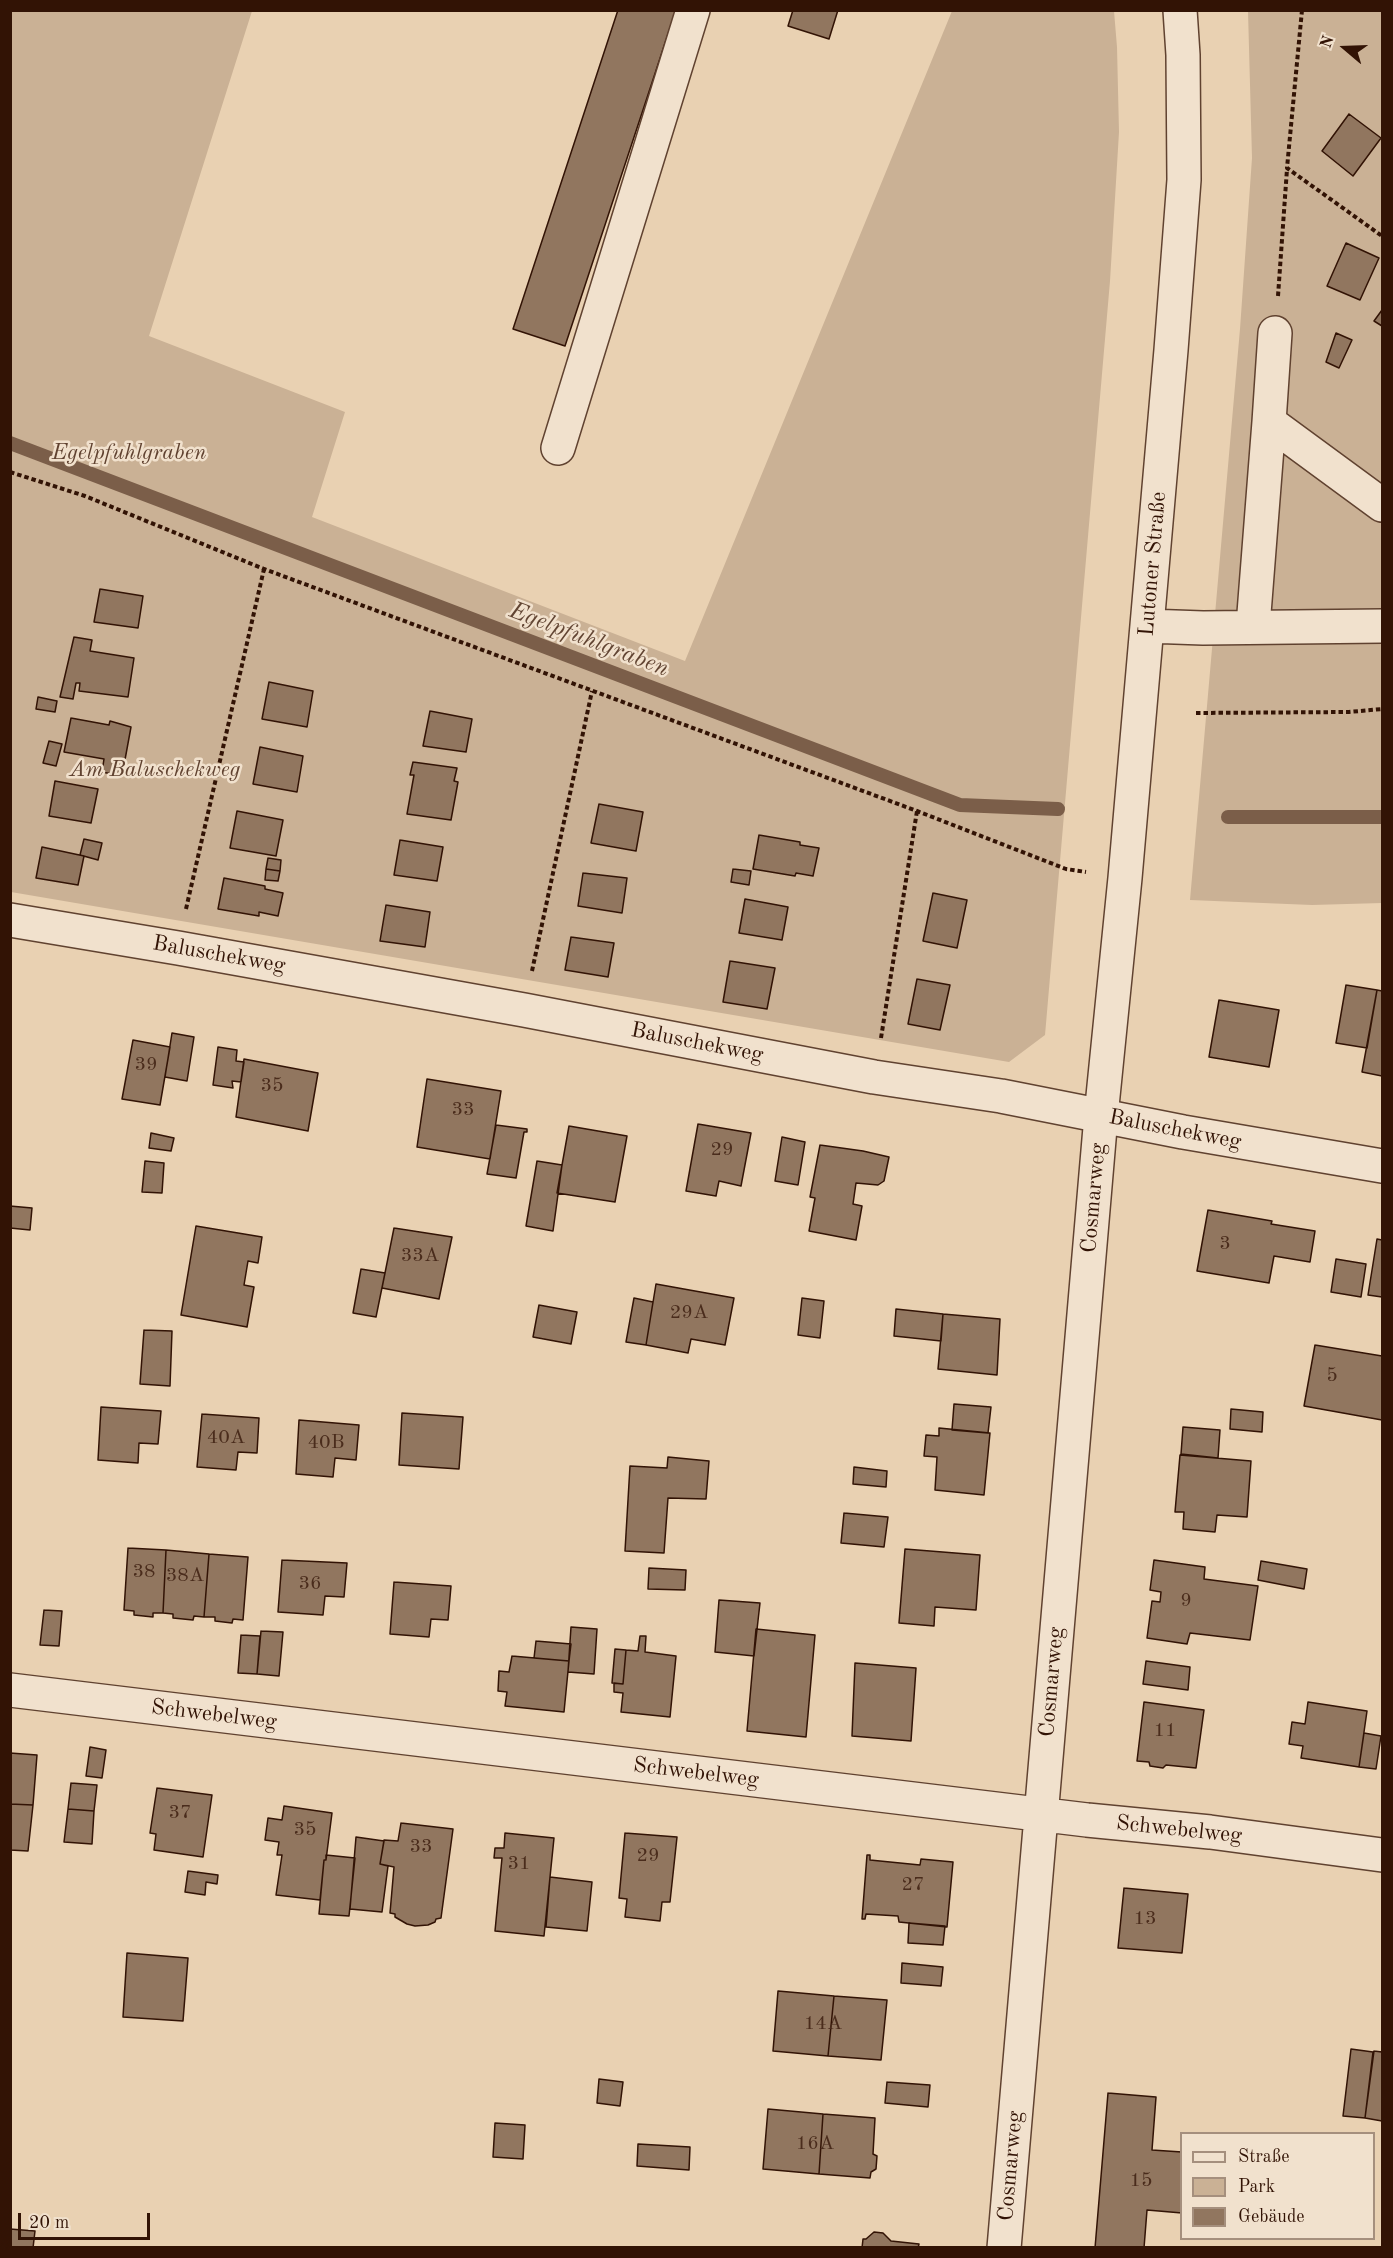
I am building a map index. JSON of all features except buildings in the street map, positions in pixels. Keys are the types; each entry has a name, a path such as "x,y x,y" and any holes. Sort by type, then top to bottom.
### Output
{"street":[{"path":"558,448 693,10"},
{"name":"Lutoner Straße","path":"1101,1116 1147,626 1184,180 1183,55 1180,10"},
{"path":"1253,626 1275,333"},
{"path":"1269,422 1383,505"},
{"path":"1147,626 1203,628 1383,626"},
{"name":"Baluschekweg","path":"10,920 524,1010 874,1077 1001,1096 1195,1134 1383,1166"},
{"name":"Cosmarweg","path":"1004,2247 1101,1116"},
{"name":"Schwebelweg","path":"10,1690 1041,1815 1210,1832 1383,1855"}],"path":[{"path":"1275,333 1302,10"},
{"path":"1287,168 1383,236"},
{"path":"10,472 85,496 264,569 1066,869"},
{"path":"178,948 264,569"},
{"path":"524,1010 592,691"},
{"path":"1196,713 1349,712 1383,709"},
{"path":"874,1077 917,812"}],"green space":[{"name":"Am Baluschekweg","path":"10,11 252,11 149,336 345,412 312,517 685,661 952,11 1114,11 1119,132 1110,281 1045,1035 1009,1062 11,892"},
{"path":"1248,11 1382,11 1382,903 1312,905 1190,900 1240,329 1252,158"}],"waterway":[{"name":"Egelpfuhlgraben","path":"10,443 960,805 1058,809"},
{"name":"Egelpfuhlgraben","path":"1228,817 1382,817"}]}
